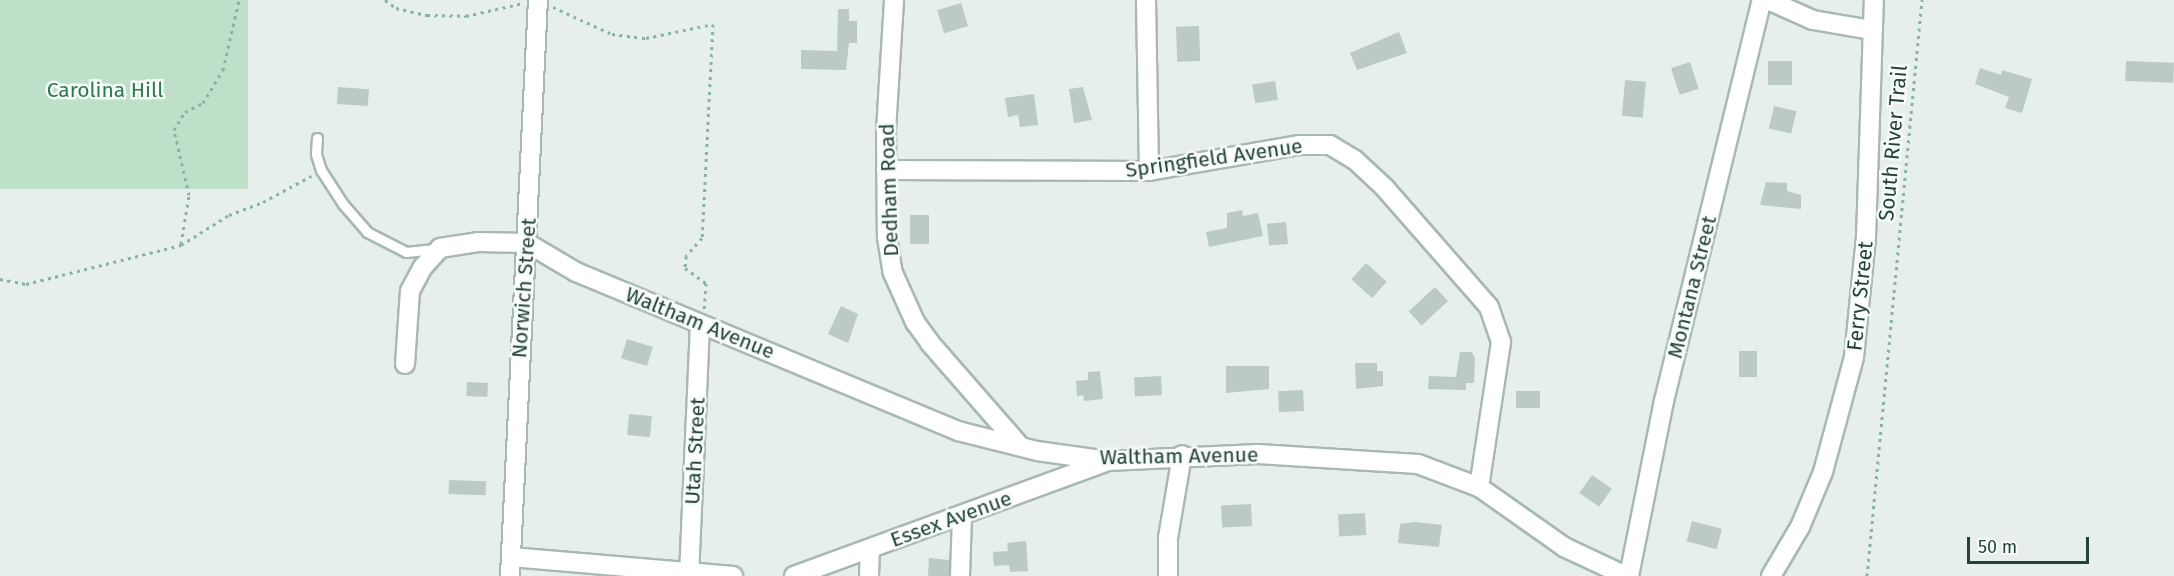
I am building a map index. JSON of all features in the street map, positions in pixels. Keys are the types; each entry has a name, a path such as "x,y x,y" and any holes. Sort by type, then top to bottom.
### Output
{"street":[{"name":"Norwich Street","path":"510,576 538,0"},
{"name":"Dedham Road","path":"894,0 887,70 887,237 903,297 930,343 991,410 1019,445"},
{"path":"1146,0 1149,171"},
{"name":"Montana Street","path":"1628,576 1665,401 1762,0"},
{"path":"1768,0 1813,20 1872,30"},
{"name":"Ferry Street","path":"1771,576 1800,527 1823,472 1854,357 1866,227 1874,0"},
{"name":"Springfield Avenue","path":"886,170 1149,171 1300,145 1330,145 1355,160 1384,187 1489,307 1501,342 1479,487"},
{"path":"405,364 410,291 423,267 440,248 478,242 527,243"},
{"name":"Waltham Avenue","path":"527,243 576,272 958,431 1108,461 1182,455 1258,454 1394,461 1438,469 1479,487 1564,547 1628,576"},
{"name":"Utah Street","path":"690,573 700,325"},
{"path":"981,436 991,410"},
{"path":"1168,576 1168,538 1182,455"},
{"name":"Essex Avenue","path":"794,576 1108,461"},
{"path":"960,576 962,515"},
{"path":"869,576 870,549"},
{"path":"511,557 733,576"}],"lane":[{"path":"317,138 316,154 321,170 343,204 368,232 406,252 440,248"}],"path":[{"path":"181,245 189,195 174,130 184,112 203,103 223,70 239,0"},
{"name":"South River Trail","path":"1867,576 1922,0"},
{"path":"700,325 708,294 706,283 685,268 686,256 702,238 712,24"},
{"path":"0,279 26,285 181,245 229,215 263,202 321,170"}],"green space":[{"name":"Carolina Hill","path":"0,0 248,0 248,189 0,189"}],"building":[{"path":"961,3 968,26 944,33 937,10"},
{"path":"838,9 849,9 849,21 857,21 857,43 849,43 846,70 801,69 801,50 837,51"},
{"path":"1199,26 1200,61 1177,62 1176,27"},
{"path":"1399,32 1407,53 1357,70 1350,53"},
{"path":"1768,61 1792,61 1792,85 1768,85"},
{"path":"2126,61 2174,63 2173,83 2125,81"},
{"path":"1690,62 1699,89 1680,95 1671,68"},
{"path":"1980,68 2001,75 2002,70 2032,79 2022,113 2005,108 2009,97 1975,84"},
{"path":"1625,80 1646,82 1643,118 1622,116"},
{"path":"1275,81 1278,100 1255,103 1252,85"},
{"path":"338,87 369,89 368,106 337,104"},
{"path":"1083,87 1092,120 1074,123 1069,89"},
{"path":"1034,94 1038,125 1020,127 1018,115 1008,117 1005,98"},
{"path":"1774,106 1796,111 1791,134 1769,128"},
{"path":"1766,182 1787,183 1787,191 1801,195 1801,209 1760,205"},
{"path":"1242,210 1243,216 1258,213 1263,236 1209,247 1206,232 1227,228 1227,213"},
{"path":"910,215 929,215 929,244 910,244"},
{"path":"1286,222 1288,244 1269,246 1267,224"},
{"path":"1366,263 1387,282 1372,298 1351,279"},
{"path":"1435,287 1448,301 1422,325 1409,312"},
{"path":"841,306 858,314 848,343 828,334"},
{"path":"627,339 653,347 647,366 621,358"},
{"path":"1739,351 1757,351 1757,377 1739,377"},
{"path":"1460,352 1472,352 1475,358 1474,383 1466,383 1466,390 1428,389 1429,376 1456,377"},
{"path":"1355,363 1377,363 1377,371 1383,371 1383,386 1356,389"},
{"path":"1226,366 1269,366 1269,389 1226,393"},
{"path":"1100,371 1103,399 1084,401 1083,395 1077,396 1076,381 1088,380 1088,372"},
{"path":"1161,376 1162,395 1135,396 1134,377"},
{"path":"467,382 488,383 487,397 466,396"},
{"path":"1303,390 1304,411 1279,412 1278,391"},
{"path":"1516,391 1540,391 1540,408 1516,408"},
{"path":"629,414 652,416 650,437 627,435"},
{"path":"1592,475 1612,489 1599,507 1579,493"},
{"path":"449,480 486,481 485,495 449,494"},
{"path":"1251,504 1252,526 1222,528 1221,506"},
{"path":"1365,513 1366,535 1339,536 1338,514"},
{"path":"1692,521 1722,529 1717,549 1687,541"},
{"path":"1415,522 1442,525 1439,547 1398,543 1400,524"},
{"path":"1026,541 1028,571 1010,572 1009,565 994,566 993,552 1008,551 1007,543"},
{"path":"929,558 949,560 949,576 928,576"}]}
